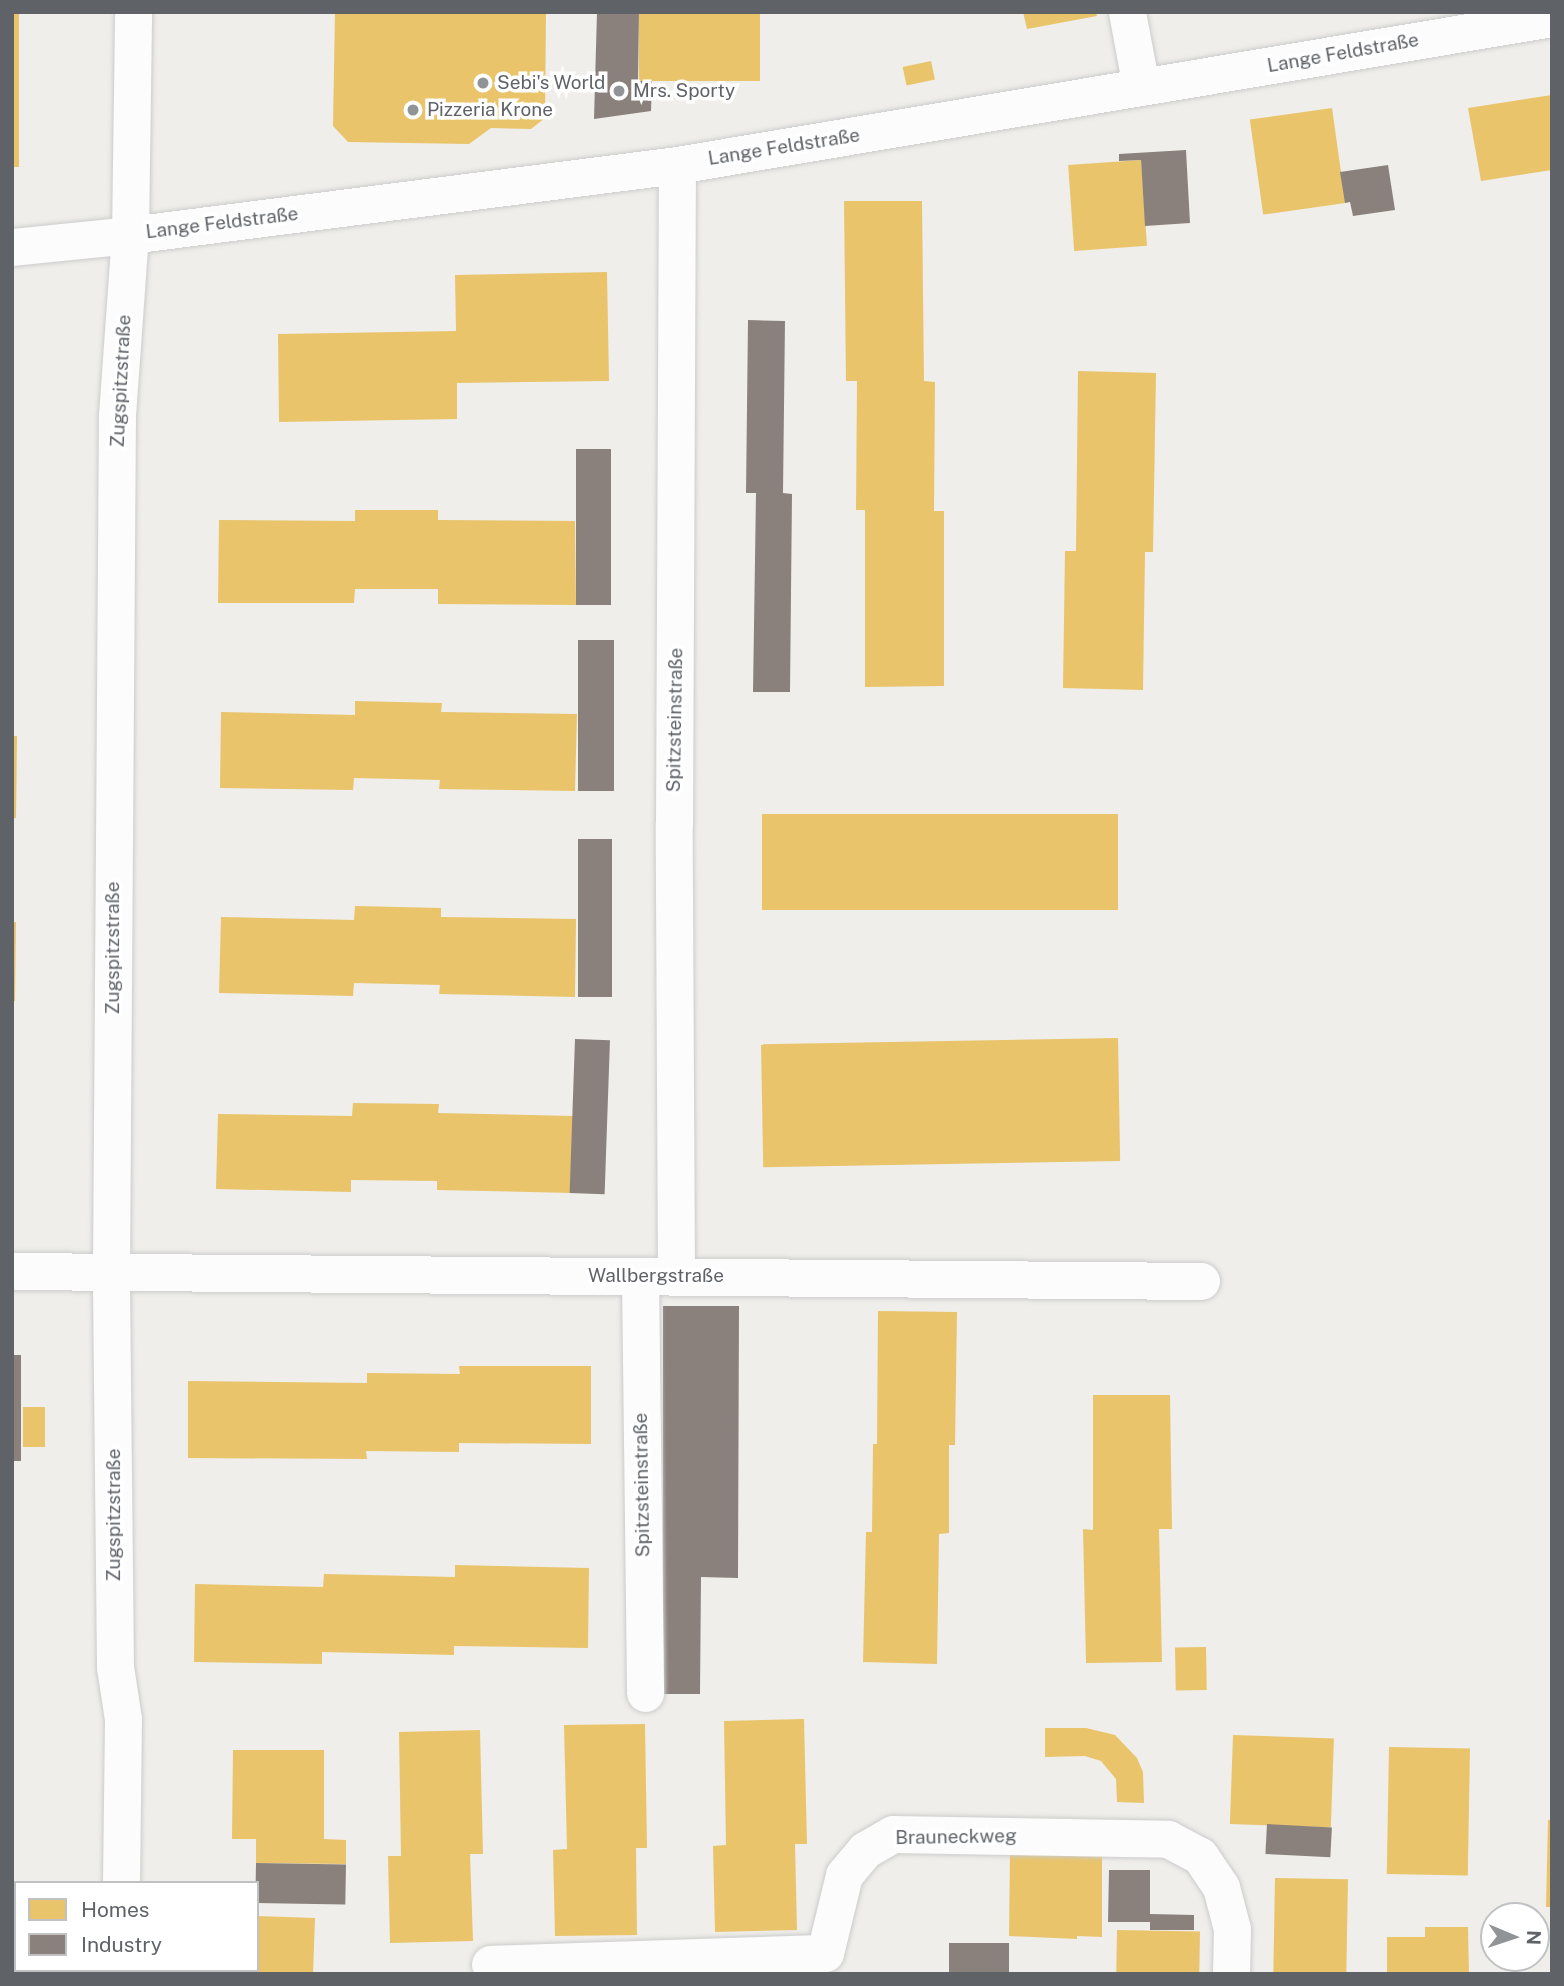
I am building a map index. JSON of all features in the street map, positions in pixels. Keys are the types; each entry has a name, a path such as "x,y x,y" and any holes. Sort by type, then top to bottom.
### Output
{"street":[{"name":"Zugspitzstraße","path":"121,1881 123,1719 114,1667 111,1271 117,415 130,235 133,12"},
{"path":"1127,12 1141,87"},
{"name":"Lange Feldstraße","path":"12,247 130,235 677,165 1552,18"},
{"name":"Spitzsteinstraße","path":"676,1276 674,824 677,165"},
{"name":"Wallbergstraße","path":"12,1271 1201,1281"},
{"name":"Spitzsteinstraße","path":"640,1276 645,1693"},
{"name":"Brauneckweg","path":"490,1964 825,1953 844,1875 865,1850 893,1834 1168,1839 1200,1856 1221,1888 1232,1928 1231,1974"}],"building: Homes":[{"path":"12,12 19,12 19,167 12,167"},
{"path":"335,12 546,12 545,118 531,129 491,128 469,144 348,142 333,126"},
{"path":"639,12 760,12 760,81 639,81"},
{"path":"1023,12 1096,12 1097,16 1027,29"},
{"path":"931,61 935,80 907,86 903,67"},
{"path":"1552,95 1552,170 1481,181 1468,108"},
{"path":"1332,108 1345,203 1263,215 1250,120"},
{"path":"1141,160 1147,246 1074,251 1068,165"},
{"path":"844,201 922,201 924,381 935,382 934,511 944,511 944,686 865,687 865,510 856,510 857,381 846,381"},
{"path":"607,272 609,381 457,383 457,419 279,422 278,334 456,331 455,275"},
{"path":"1078,371 1156,373 1153,552 1145,552 1143,690 1063,688 1065,551 1076,551"},
{"path":"355,510 438,510 438,520 575,521 576,605 438,604 438,589 355,589 354,603 218,603 219,520 355,521"},
{"path":"355,701 442,703 441,712 577,714 575,791 439,789 440,780 354,778 353,790 220,788 221,712 355,715"},
{"path":"12,736 17,736 16,818 12,818"},
{"path":"762,814 1118,814 1118,910 762,910"},
{"path":"355,906 441,908 441,917 576,919 575,997 439,994 440,985 354,983 353,996 219,993 221,917 354,920"},
{"path":"12,922 16,922 15,1001 12,1001"},
{"path":"1118,1038 1120,1161 763,1167 761,1044"},
{"path":"353,1103 439,1104 438,1113 573,1116 572,1193 437,1190 437,1181 351,1180 351,1192 216,1189 218,1114 352,1116"},
{"path":"878,1311 957,1312 955,1445 949,1445 949,1533 939,1534 937,1664 863,1662 866,1532 872,1532 873,1444 877,1444"},
{"path":"459,1366 591,1366 591,1444 459,1443 459,1452 366,1451 367,1459 188,1458 188,1381 367,1383 367,1373 460,1374"},
{"path":"1093,1395 1170,1395 1172,1529 1159,1529 1162,1662 1086,1663 1083,1529 1093,1530"},
{"path":"23,1407 45,1407 45,1447 23,1447"},
{"path":"455,1565 589,1568 588,1648 454,1646 454,1655 322,1652 322,1664 194,1662 195,1584 323,1587 324,1574 455,1577"},
{"path":"1206,1647 1207,1690 1176,1691 1175,1648"},
{"path":"804,1719 807,1844 795,1844 797,1930 715,1932 713,1846 726,1845 724,1721"},
{"path":"645,1724 647,1848 636,1848 637,1935 555,1936 553,1850 567,1849 564,1725"},
{"path":"1045,1728 1086,1728 1115,1735 1137,1758 1143,1772 1144,1803 1117,1802 1116,1779 1101,1761 1085,1756 1045,1757"},
{"path":"480,1730 483,1854 470,1854 473,1941 390,1943 388,1856 401,1856 399,1732"},
{"path":"1233,1735 1334,1739 1331,1827 1230,1824"},
{"path":"1389,1747 1470,1748 1468,1875 1387,1874"},
{"path":"233,1750 324,1750 324,1839 346,1840 346,1864 256,1863 256,1839 232,1839"},
{"path":"1548,1820 1552,1820 1552,1907 1550,1902 1546,1902"},
{"path":"1010,1854 1102,1855 1102,1937 1077,1936 1077,1939 1009,1936"},
{"path":"1275,1878 1348,1879 1346,1974 1273,1974"},
{"path":"259,1916 315,1918 313,1974 216,1974 259,1972"},
{"path":"1425,1927 1468,1927 1469,1974 1387,1974 1387,1937 1425,1937"},
{"path":"1117,1930 1200,1931 1199,1974 1116,1974"}],"building: Industry":[{"path":"597,12 639,12 638,81 652,81 651,111 594,119"},
{"path":"1186,150 1190,223 1145,226 1141,160 1119,161 1119,154"},
{"path":"1388,165 1395,210 1353,216 1350,202 1345,203 1340,172"},
{"path":"748,320 785,321 783,493 792,494 790,692 753,692 756,493 746,493"},
{"path":"576,449 611,449 611,605 576,605"},
{"path":"578,640 614,640 614,791 578,791"},
{"path":"578,839 612,839 612,997 578,997"},
{"path":"575,1039 610,1040 605,1194 570,1193"},
{"path":"663,1306 739,1306 738,1578 701,1577 700,1694 663,1694"},
{"path":"12,1355 21,1355 21,1461 12,1461"},
{"path":"1267,1824 1332,1827 1330,1857 1265,1854"},
{"path":"256,1863 346,1865 345,1905 259,1903"},
{"path":"1109,1870 1150,1870 1150,1914 1194,1915 1194,1930 1150,1930 1150,1922 1108,1922"},
{"path":"949,1943 1009,1943 1009,1974 949,1974"}],"place":[{"name":"Sebi's World","path":"483,83"},
{"name":"Mrs. Sporty","path":"619,91"},
{"name":"Pizzeria Krone","path":"413,110"}]}
